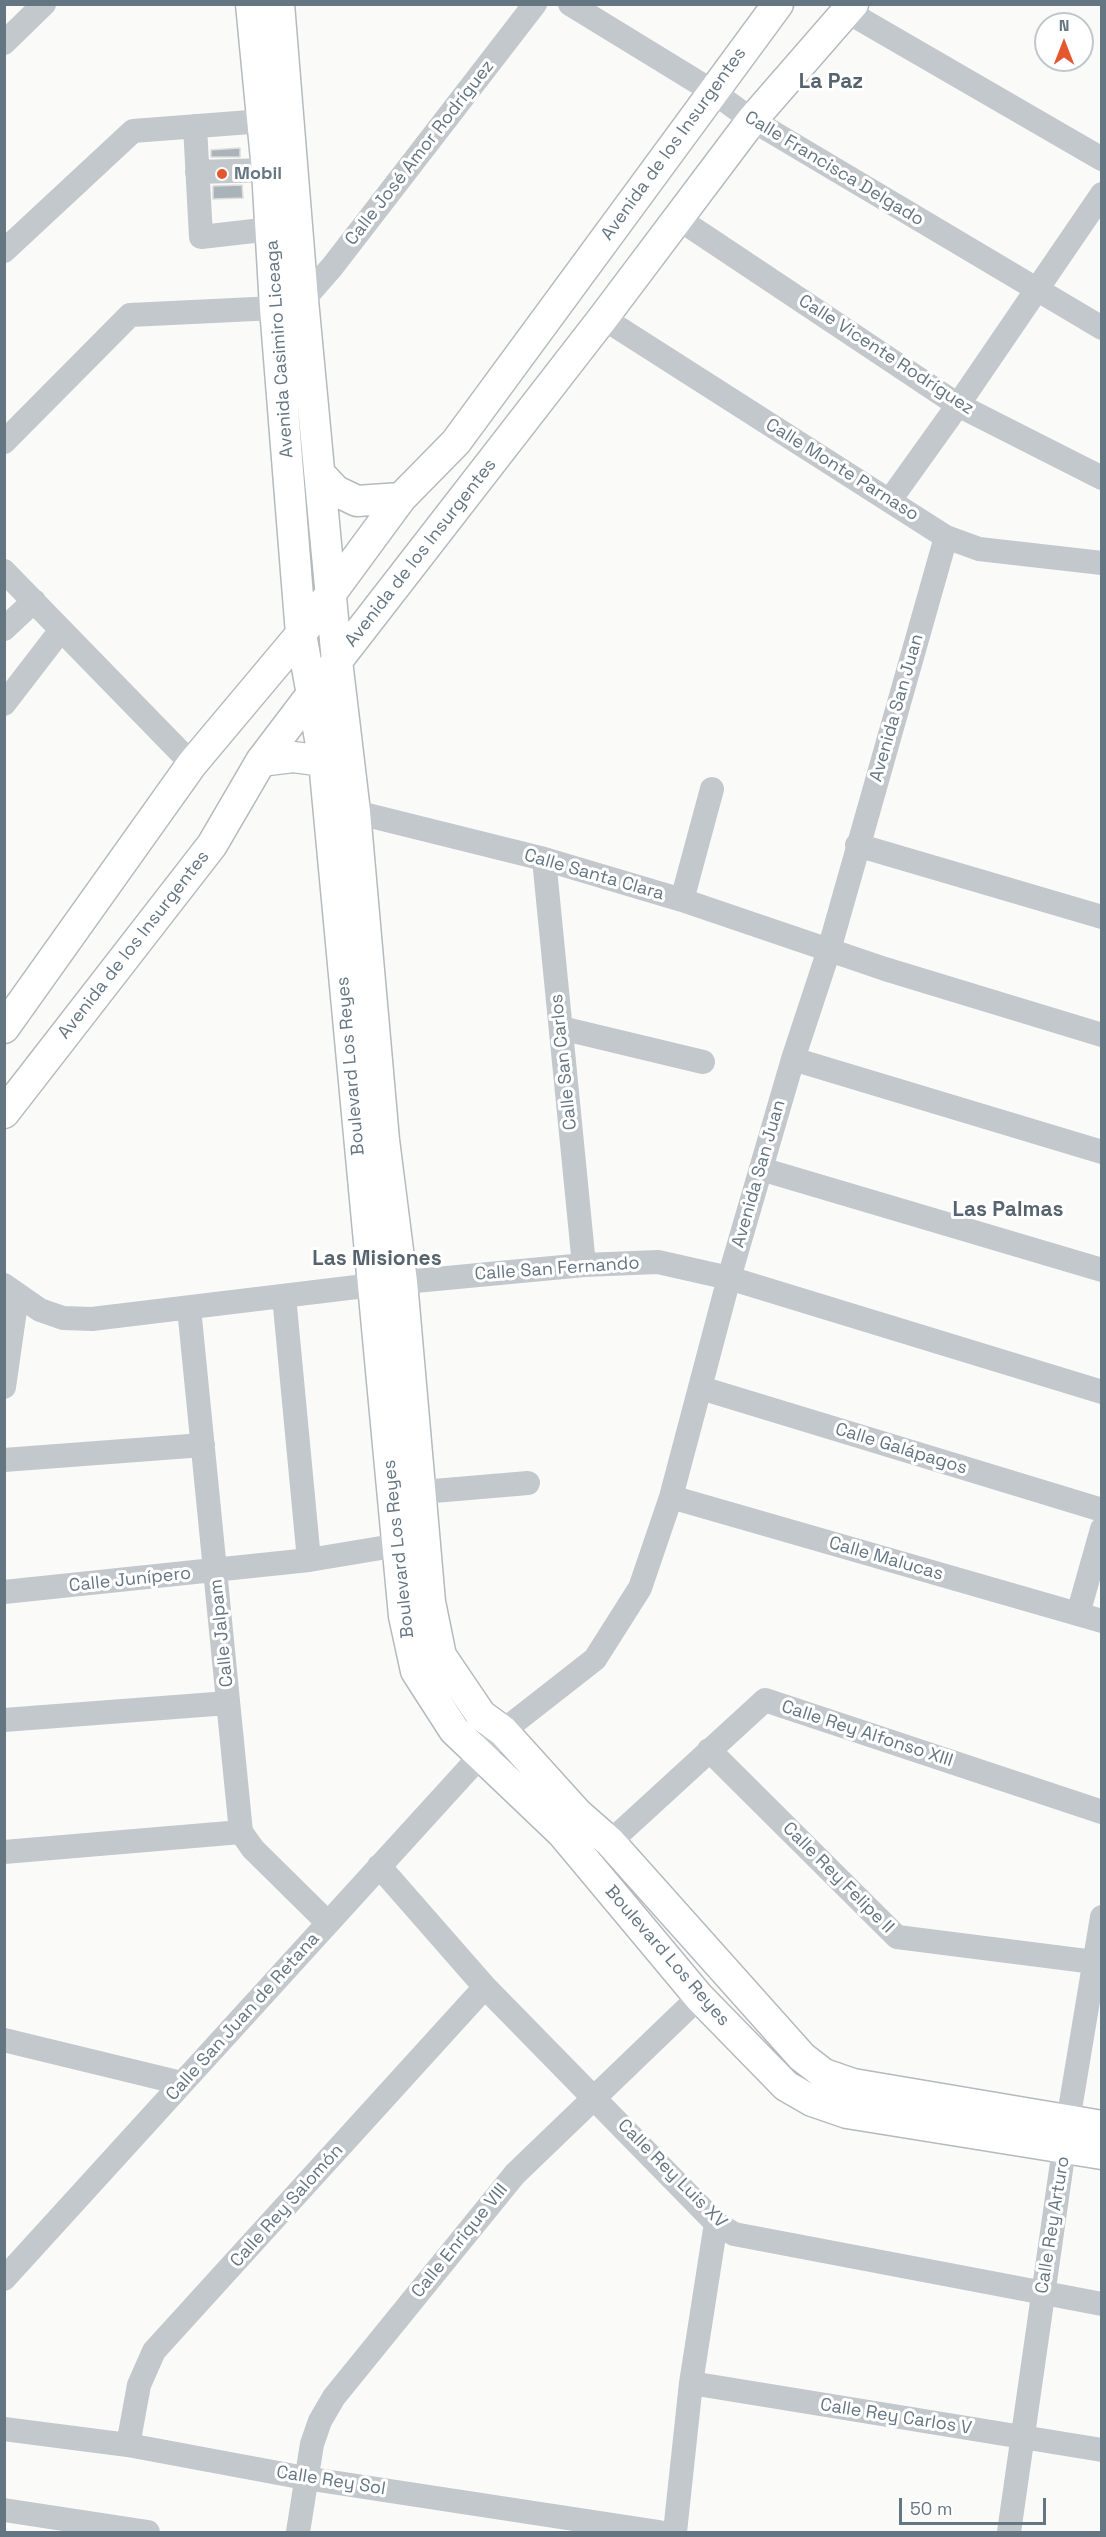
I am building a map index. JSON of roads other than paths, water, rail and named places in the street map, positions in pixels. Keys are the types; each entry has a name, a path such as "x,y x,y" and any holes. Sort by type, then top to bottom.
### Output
{"main road":[{"name":"Avenida Casimiro Liceaga","path":"251,4 267,170 275,308 301,634 314,693"},
{"name":"Avenida Casimiro Liceaga","path":"279,4 303,300 337,661"},
{"name":"Avenida de los Insurgentes","path":"4,1028 192,764 301,634 401,498 456,442 778,4"},
{"name":"Avenida de los Insurgentes","path":"4,1113 212,844 261,761 337,661 603,318 752,120 850,8"},
{"path":"320,474 336,492 357,501 401,498"},
{"name":"Boulevard Los Reyes","path":"337,661 355,812 354,962 373,1285 404,1616 416,1671 454,1730 562,1833 699,1997 786,2086 812,2101 847,2113 1066,2134 1101,2126"},
{"name":"Boulevard Los Reyes","path":"314,693 354,962 384,1140 402,1282 430,1602 441,1656 481,1715 503,1731 578,1814 610,1842 802,2057 824,2074 853,2084 1066,2134 1101,2154"},
{"path":"261,761 293,757 324,761"}],"street":[{"path":"4,43 44,4"},
{"name":"Calle José Amor Rodríguez","path":"303,300 332,267 535,4"},
{"name":"Calle Francisca Delgado","path":"570,4 712,91 752,120 1101,328"},
{"path":"850,8 1101,159"},
{"path":"4,251 133,131 263,121"},
{"path":"195,126 201,237 271,229"},
{"path":"197,172 267,170"},
{"path":"890,500 958,405 1101,194"},
{"name":"Calle Vicente Rodríguez","path":"678,219 958,405 1101,478"},
{"path":"4,442 130,315 275,308 303,300"},
{"name":"Calle Monte Parnaso","path":"603,318 946,537 979,549 1101,563"},
{"name":"Avenida San Juan","path":"481,1755 503,1731 595,1659 640,1588 670,1497 729,1278 829,950 946,537"},
{"path":"4,571 192,764"},
{"path":"4,629 34,601"},
{"path":"4,704 61,630"},
{"path":"682,900 712,789"},
{"name":"Calle Santa Clara","path":"355,812 544,859 682,900 829,950 1101,1035"},
{"path":"857,845 1101,917"},
{"name":"Calle San Carlos","path":"544,859 584,1265"},
{"path":"561,1028 703,1062"},
{"path":"794,1059 1101,1152"},
{"path":"761,1169 1101,1270"},
{"name":"Calle San Fernando","path":"11,1291 40,1310 73,1318 92,1319 402,1282 584,1265 658,1262 729,1278 1101,1392"},
{"path":"4,1387 11,1291"},
{"path":"284,1296 309,1560"},
{"name":"Calle Jalpam","path":"189,1308 241,1832"},
{"name":"Calle Galápagos","path":"700,1388 1101,1510"},
{"path":"4,1460 203,1445"},
{"path":"422,1492 528,1483"},
{"name":"Calle Malucas","path":"670,1497 1101,1621"},
{"path":"1078,1614 1101,1529"},
{"name":"Calle Junípero","path":"4,1592 309,1560 399,1545"},
{"name":"Calle Rey Alfonso XIII","path":"610,1842 765,1700 1101,1812"},
{"path":"4,1720 228,1703"},
{"name":"Calle Rey Felipe II","path":"709,1750 897,1937 1098,1963"},
{"name":"Calle San Juan de Retana","path":"4,2279 481,1755"},
{"path":"4,1852 241,1832 253,1849 328,1923"},
{"name":"Calle Rey Luis XV","path":"379,1866 485,1987 596,2097 716,2223 734,2234 764,2242 1101,2304"},
{"name":"Calle Rey Arturo","path":"1009,2532 1066,2134 1098,1963 1101,1917"},
{"name":"Calle Rey Salomón","path":"128,2445 139,2385 154,2351 485,1987"},
{"name":"Calle Enrique VIII","path":"298,2532 305,2478 320,2421 334,2397 515,2174 699,1997"},
{"path":"8,2046 181,2084"},
{"path":"675,2532 691,2383 716,2223"},
{"name":"Calle Rey Carlos V","path":"691,2383 1101,2450"},
{"name":"Calle Rey Sol","path":"4,2429 128,2445 305,2478 659,2532"},
{"path":"4,2510 84,2528 148,2532"}],"place":[{"name":"Mobil","path":"222,174"}],"district":[{"name":"La Paz","path":"831,82"},
{"name":"Las Palmas","path":"1008,1210"},
{"name":"Las Misiones","path":"377,1259"}]}
